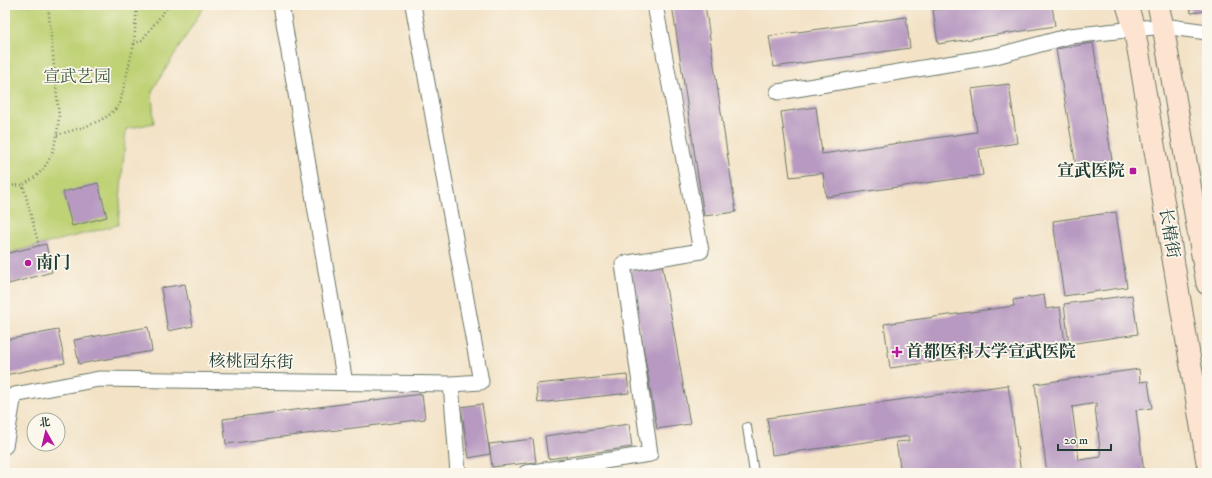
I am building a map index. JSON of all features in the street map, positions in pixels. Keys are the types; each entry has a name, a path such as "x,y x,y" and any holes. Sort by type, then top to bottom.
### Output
{"main road":[{"name":"长椿街","path":"1127,5 1134,28 1207,462"},
{"name":"长椿街","path":"1158,5 1163,26 1207,284"}],"street":[{"path":"281,5 346,383"},
{"name":"核桃园东街","path":"5,446 14,395 91,380 451,384 481,382 413,5"},
{"path":"526,473 650,454 623,264 701,251 655,5"},
{"path":"778,92 996,56 1070,36 1163,26 1207,32"},
{"path":"451,384 458,473"}],"lane":[{"path":"747,427 754,473"}],"path":[{"path":"5,186 23,185 41,174 51,156 57,135 59,117 48,5"},
{"path":"57,135 100,121 115,111 120,103 134,44 137,5"},
{"path":"134,44 142,40 170,5"},
{"path":"23,185 39,246"}],"green space":[{"name":"宣武艺园","path":"5,5 205,5 152,91 154,123 126,129 118,225 5,254"}],"building":[{"path":"672,5 705,5 736,212 704,216"},
{"path":"965,5 1052,5 1055,26 938,44 933,10"},
{"path":"1190,5 1207,5 1207,11 1191,13"},
{"path":"906,17 910,48 774,67 769,36"},
{"path":"1093,43 1112,160 1076,166 1056,49"},
{"path":"1009,84 1017,143 979,149 983,175 826,197 823,173 790,177 781,112 816,107 822,154 977,132 971,89"},
{"path":"98,183 107,217 72,226 63,192"},
{"path":"1116,212 1127,287 1064,296 1053,221"},
{"name":"南门","path":"46,244 52,272 5,285 5,254"},
{"path":"662,264 690,424 657,429 630,270"},
{"path":"185,284 193,326 168,331 161,288"},
{"path":"1044,295 1046,309 1060,307 1065,344 890,368 884,324 1014,306 1013,300"},
{"path":"1132,295 1138,334 1069,344 1064,304"},
{"path":"148,327 152,351 79,364 74,340"},
{"path":"58,330 65,363 5,375 5,340"},
{"path":"1139,369 1140,382 1148,381 1152,408 1136,410 1144,473 1047,473 1035,384","holes":["1097,403 1098,407 1095,407 1101,457 1079,460 1072,407"]},
{"path":"627,375 629,393 538,403 536,384"},
{"path":"1008,385 1021,473 901,473 896,442 909,441 909,436 772,455 767,418"},
{"path":"422,394 425,419 226,444 223,419"},
{"path":"482,404 490,454 469,458 461,407"},
{"path":"629,424 632,447 548,459 545,436"},
{"path":"533,439 536,462 492,467 489,444"}],"place":[{"name":"宣武医院","path":"1133,171"},
{"name":"南门","path":"28,263"},
{"name":"首都医科大学宣武医院","path":"897,352"}]}
